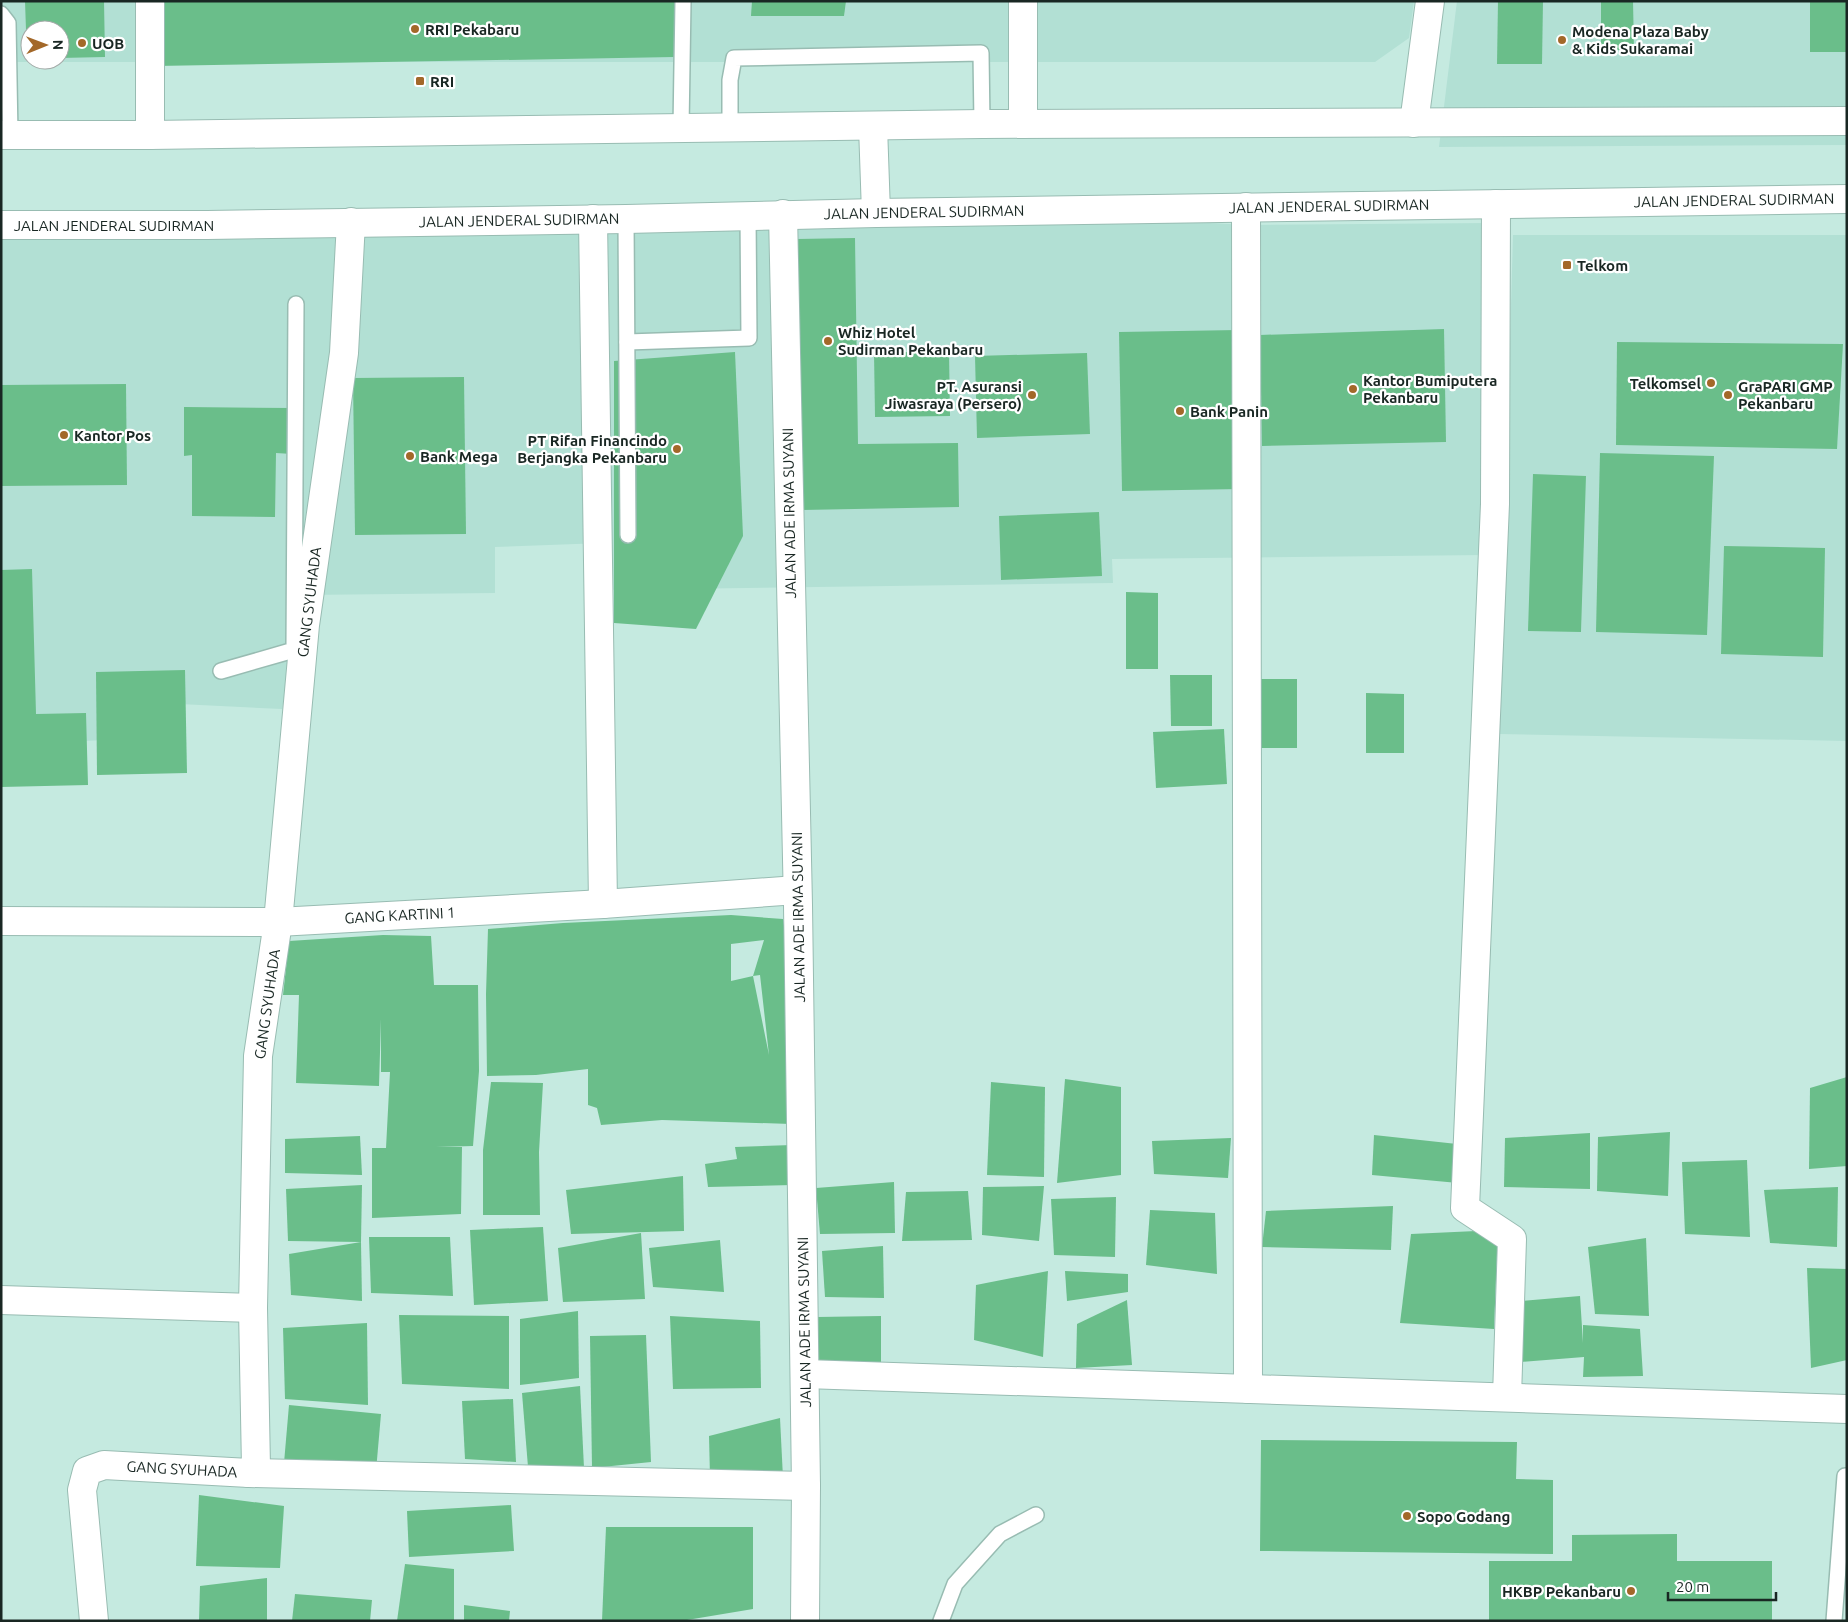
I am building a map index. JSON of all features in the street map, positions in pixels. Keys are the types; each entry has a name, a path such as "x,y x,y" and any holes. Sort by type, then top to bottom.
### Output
{"street":[{"path":"150,1 150,134"},
{"path":"1023,1 1023,124"},
{"path":"1414,123 1430,1"},
{"path":"6,135 982,124 1847,121"},
{"path":"873,126 876,212"},
{"name":"JALAN JENDERAL SUDIRMAN","path":"1,225 207,225 626,219 876,212 1847,199"},
{"path":"1496,204 1495,504 1465,1208 1512,1239 1507,1397"},
{"path":"1246,207 1248,1388"},
{"name":"JALAN ADE IRMA SUYANI","path":"782,214 797,890 805,1374 805,1621"},
{"path":"593,219 603,904"},
{"name":"GANG SYUHADA","path":"94,1621 82,1490 87,1471 104,1465 249,1473 256,1468 253,1308 258,1056 278,922 305,625 344,353 351,222"},
{"name":"GANG KARTINI 1","path":"1,921 278,922 603,904 797,890"},
{"path":"1,1300 253,1308"},
{"path":"805,1374 1847,1409"},
{"path":"249,1473 806,1486"}],"lane":[{"path":"681,128 683,1"},
{"path":"1,14 8,23 6,135"},
{"path":"730,127 730,80 734,58 981,53 982,124"},
{"path":"627,342 749,338 748,215"},
{"path":"626,219 628,535"},
{"path":"221,671 294,650 296,304"},
{"path":"1834,1621 1845,1476 1847,1476"},
{"path":"940,1621 955,1584 1000,1534 1036,1515"}],"shaded area":[{"path":"1,1 1414,1 1409,38 1375,62 70,62 70,20 20,20 20,62 1,62"},
{"path":"1457,1 1847,1 1847,145 1439,147"},
{"path":"891,206 1248,225 1489,223 1485,555 1112,559 1113,583 603,590 603,543 495,547 495,593 302,595 282,709 159,703 161,738 1,744 1,220"},
{"path":"1513,235 1847,235 1847,741 1499,734"}],"building":[{"name":"UOB","path":"25,1 104,1 105,57 70,58 70,20 26,20"},
{"name":"RRI Pekabaru","path":"156,1 674,1 674,57 156,66"},
{"path":"752,1 846,1 844,16 751,16"},
{"path":"1498,1 1543,1 1542,64 1497,64"},
{"path":"1601,1 1633,1 1634,50 1601,50"},
{"path":"1810,1 1847,1 1847,52 1810,52"},
{"name":"Whiz Hotel Sudirman Pekanbaru","path":"855,238 858,444 958,443 959,507 802,510 797,239"},
{"name":"Kantor Bumiputera Pekanbaru","path":"1444,329 1446,442 1262,446 1260,335"},
{"name":"Bank Panin","path":"1238,330 1241,489 1122,491 1119,332"},
{"name":"GraPARI GMP Pekanbaru","path":"1617,342 1843,344 1837,449 1616,445"},
{"path":"949,351 950,416 875,417 874,353"},
{"name":"PT Rifan Financindo Berjangka Pekanbaru","path":"735,352 743,536 696,629 614,623 614,361"},
{"name":"PT. Asuransi Jiwasraya (Persero)","path":"1087,353 1090,434 977,438 975,356"},
{"name":"Bank Mega","path":"464,377 466,534 355,535 353,378"},
{"name":"Kantor Pos","path":"126,384 127,485 1,486 1,385"},
{"path":"184,407 292,408 292,454 276,453 275,517 192,516 192,455 184,456"},
{"path":"1600,453 1714,456 1707,635 1596,632"},
{"path":"1533,474 1586,476 1581,632 1528,631"},
{"path":"1099,512 1102,576 1001,580 999,516"},
{"path":"1724,546 1825,548 1823,657 1721,654"},
{"path":"32,569 36,714 86,713 88,785 1,787 1,570"},
{"path":"1126,592 1158,593 1158,669 1126,669"},
{"path":"185,670 187,773 97,775 96,672"},
{"path":"1170,675 1212,675 1212,726 1171,726"},
{"path":"1255,679 1297,679 1297,748 1255,748"},
{"path":"1366,693 1404,694 1404,753 1366,753"},
{"path":"1224,729 1227,784 1156,788 1153,732"},
{"path":"731,915 783,919 786,940 791,1124 662,1120 601,1125 597,1108 588,1105 588,1069 536,1075 487,1076 486,994 488,929 563,923","holes":["764,940 753,976 731,981 731,944","760,975 769,1055 753,976"]},
{"path":"383,935 431,936 434,985 478,985 479,1071 473,1146 436,1147 462,1147 461,1214 372,1218 372,1148 386,1148 390,1072 381,1072 381,1019 379,1086 296,1083 299,995 283,995 289,941"},
{"path":"1847,1077 1847,1166 1809,1169 1810,1088"},
{"path":"1065,1079 1121,1087 1121,1175 1057,1183"},
{"path":"491,1082 543,1083 539,1152 540,1215 483,1215 483,1150"},
{"path":"991,1082 1045,1087 1044,1177 987,1175"},
{"path":"1670,1132 1668,1196 1597,1191 1598,1137"},
{"path":"1590,1133 1590,1189 1504,1187 1505,1138"},
{"path":"1374,1135 1457,1144 1458,1183 1372,1175"},
{"path":"360,1136 362,1175 285,1173 285,1139"},
{"path":"1231,1138 1228,1178 1154,1174 1152,1141"},
{"path":"792,1145 792,1185 708,1187 705,1164 737,1159 735,1147"},
{"path":"1747,1160 1750,1237 1685,1234 1682,1162"},
{"path":"683,1176 684,1231 571,1234 566,1190"},
{"path":"894,1182 895,1233 820,1234 816,1188"},
{"path":"362,1185 361,1242 288,1241 286,1189"},
{"path":"1044,1186 1039,1241 982,1235 983,1187"},
{"path":"1838,1187 1837,1247 1770,1243 1764,1190"},
{"path":"968,1191 972,1240 902,1241 906,1192"},
{"path":"1116,1197 1115,1257 1054,1255 1051,1199"},
{"path":"1393,1206 1391,1250 1262,1247 1266,1211"},
{"path":"1150,1210 1215,1213 1217,1274 1146,1265"},
{"path":"543,1227 548,1301 474,1305 470,1230"},
{"path":"1498,1230 1494,1329 1400,1323 1411,1234"},
{"path":"641,1233 645,1299 563,1302 558,1248"},
{"path":"369,1237 450,1237 453,1296 371,1293"},
{"path":"1646,1238 1649,1316 1595,1314 1588,1247"},
{"path":"720,1240 724,1292 653,1287 649,1248"},
{"path":"361,1242 362,1301 291,1295 289,1254"},
{"path":"883,1246 884,1298 825,1297 822,1251"},
{"path":"1807,1268 1847,1269 1847,1360 1811,1368"},
{"path":"1048,1271 1043,1357 974,1340 976,1285"},
{"path":"1065,1271 1128,1274 1128,1292 1067,1301"},
{"path":"1580,1296 1583,1343 1583,1325 1640,1329 1643,1376 1583,1377 1584,1357 1521,1362 1520,1301"},
{"path":"1127,1300 1132,1365 1076,1368 1077,1324"},
{"path":"578,1311 579,1378 520,1385 520,1319"},
{"path":"399,1315 509,1316 509,1389 402,1384"},
{"path":"670,1316 760,1321 761,1388 673,1389"},
{"path":"881,1316 881,1366 817,1367 817,1317"},
{"path":"367,1323 368,1405 285,1399 283,1328"},
{"path":"646,1335 651,1462 592,1468 590,1336"},
{"path":"580,1386 584,1468 528,1467 522,1393"},
{"path":"513,1399 516,1462 465,1459 462,1401"},
{"path":"289,1405 381,1414 376,1471 284,1463"},
{"path":"780,1418 783,1478 710,1477 709,1436"},
{"name":"Sopo Godang","path":"1261,1440 1517,1442 1516,1479 1553,1480 1553,1554 1260,1551"},
{"path":"199,1495 284,1506 280,1568 196,1566"},
{"path":"511,1505 514,1551 409,1557 407,1511"},
{"path":"606,1527 753,1527 753,1609 681,1621 602,1621"},
{"name":"HKBP Pekanbaru","path":"1677,1534 1677,1561 1772,1561 1772,1621 1489,1621 1489,1561 1572,1561 1572,1535"},
{"path":"405,1564 454,1569 454,1621 397,1621"},
{"path":"267,1578 267,1621 199,1621 200,1586"},
{"path":"295,1594 372,1600 370,1621 292,1621"},
{"path":"464,1605 510,1611 509,1621 464,1621"}],"place":[{"name":"RRI Pekabaru","path":"415,29"},
{"name":"Modena Plaza Baby & Kids Sukaramai","path":"1562,40"},
{"name":"UOB","path":"82,43"},
{"name":"RRI","path":"420,81"},
{"name":"Telkom","path":"1567,265"},
{"name":"Whiz Hotel Sudirman Pekanbaru","path":"828,341"},
{"name":"Telkomsel","path":"1711,383"},
{"name":"Kantor Bumiputera Pekanbaru","path":"1353,389"},
{"name":"PT. Asuransi Jiwasraya (Persero)","path":"1032,395"},
{"name":"GraPARI GMP Pekanbaru","path":"1728,395"},
{"name":"Bank Panin","path":"1180,411"},
{"name":"Kantor Pos","path":"64,435"},
{"name":"PT Rifan Financindo Berjangka Pekanbaru","path":"677,449"},
{"name":"Bank Mega","path":"410,456"},
{"name":"Sopo Godang","path":"1407,1516"},
{"name":"HKBP Pekanbaru","path":"1631,1591"}]}
